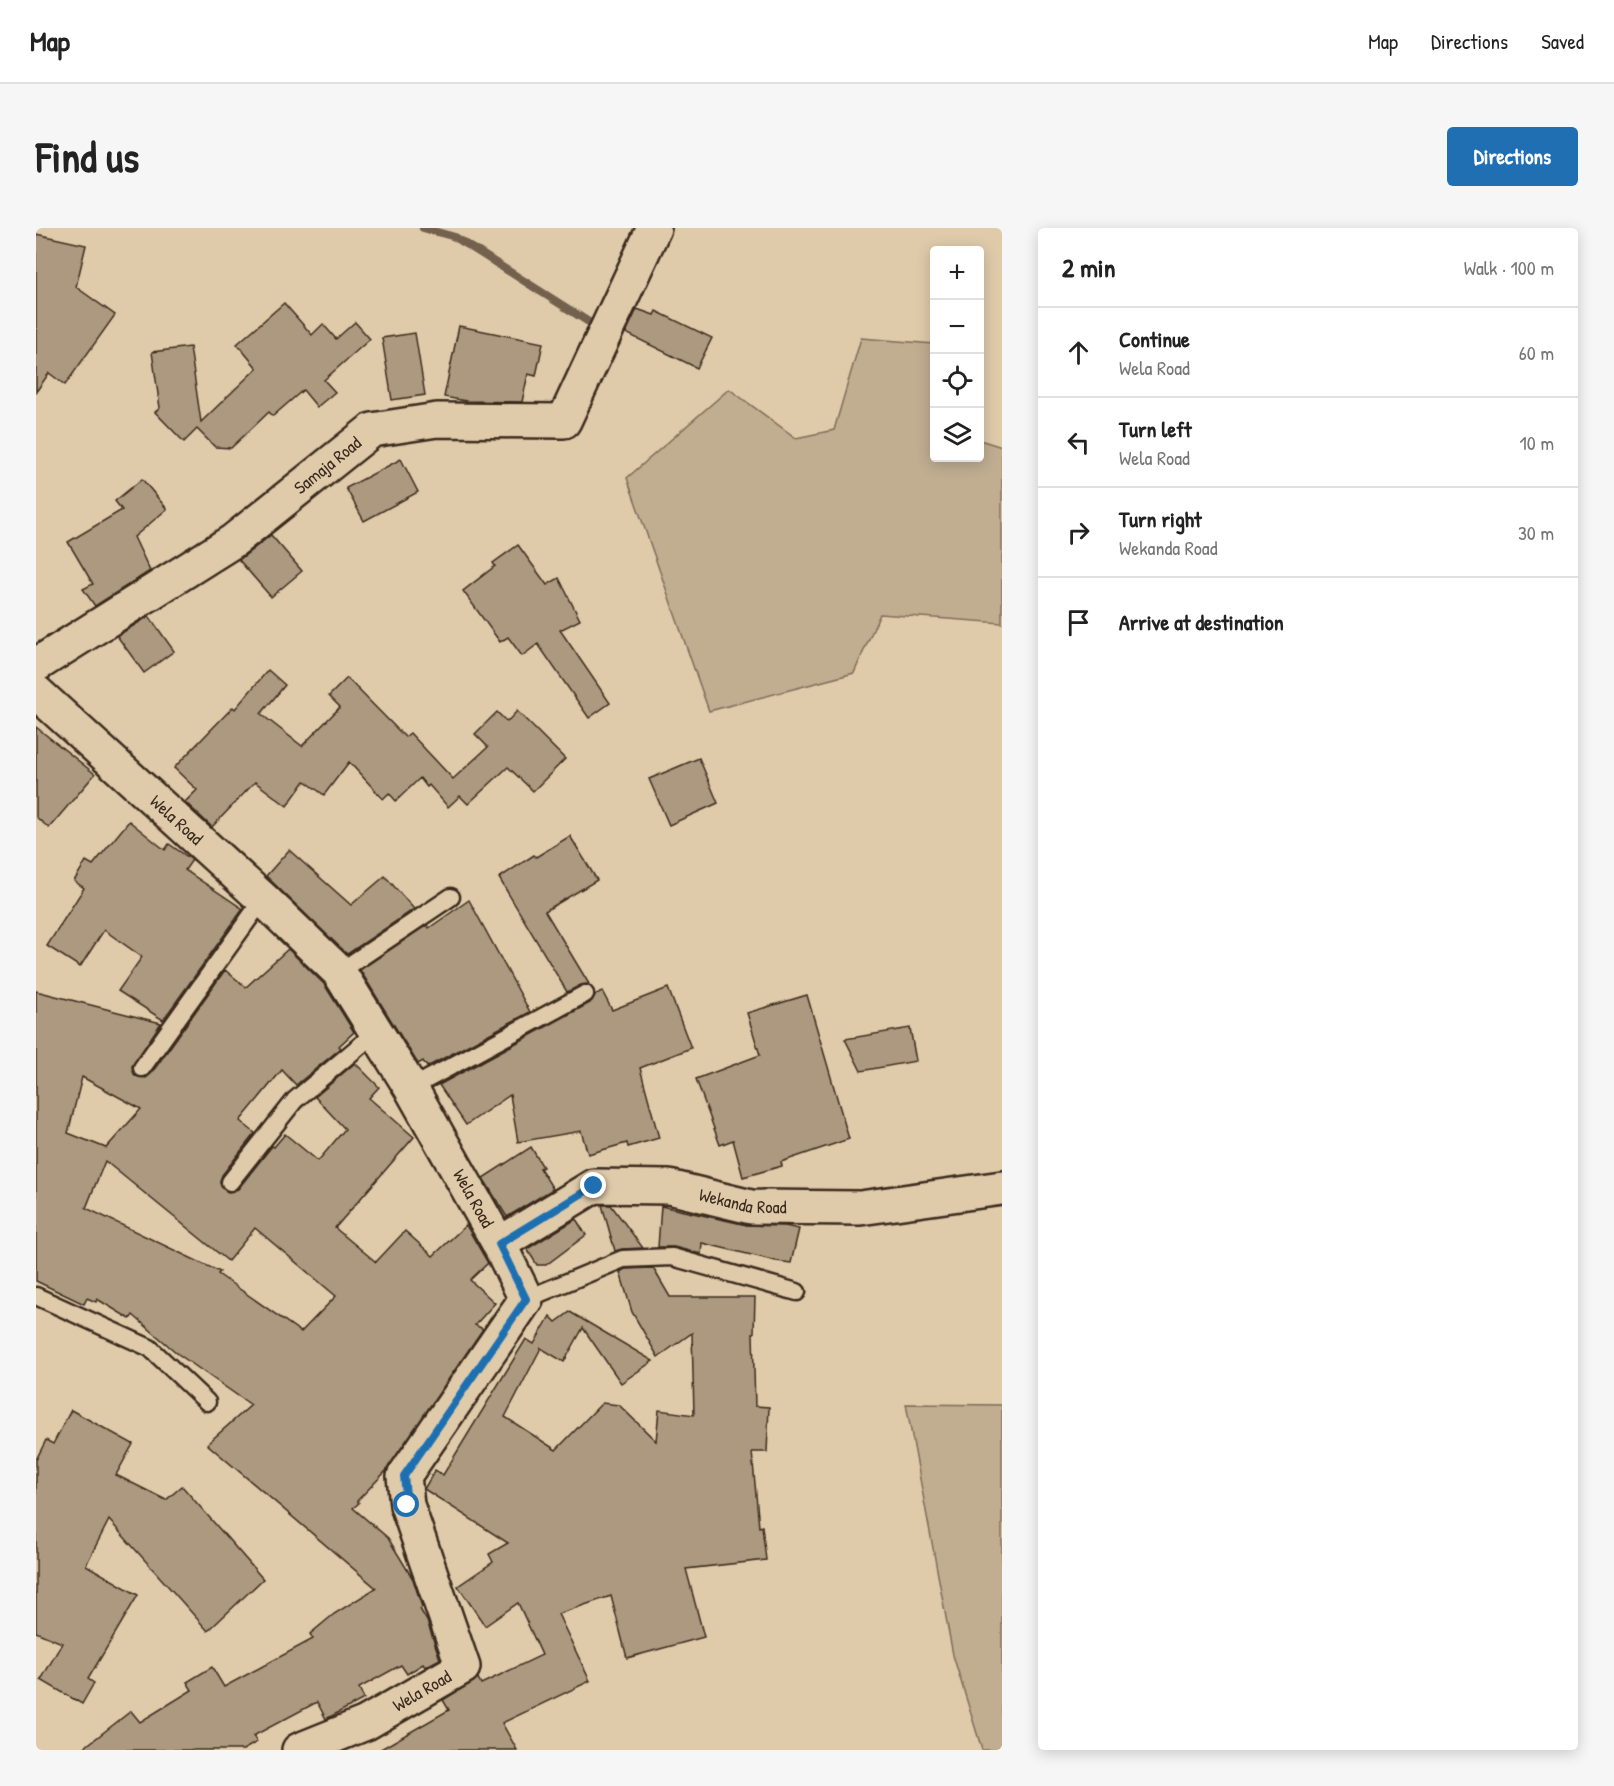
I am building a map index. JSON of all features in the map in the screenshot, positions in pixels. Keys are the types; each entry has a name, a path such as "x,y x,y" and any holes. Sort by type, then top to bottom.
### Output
{"street":[{"name":"Samaja Road","path":"36,665 233,541 372,430 437,420 564,421 654,228"},
{"name":"Wela Road","path":"36,692 263,899 339,972 411,1088 499,1244 526,1299 404,1476 407,1505 463,1667 366,1723 299,1750"},
{"name":"Wekanda Road","path":"499,1244 594,1186 669,1188 751,1207 849,1208 1002,1188"}],"lane":[{"path":"339,972 452,897"},
{"path":"142,1068 263,899"},
{"path":"411,1088 585,994"},
{"path":"230,1182 295,1100 375,1033"},
{"path":"526,1299 623,1259 672,1257 797,1292"},
{"path":"36,1296 150,1348 207,1402"}],"shaded area":[{"path":"861,338 930,344 930,462 984,462 984,441 1002,447 1002,623 880,614 854,673 709,711 627,478 729,389 796,438 834,430"},
{"path":"906,1404 1002,1405 1002,1750 982,1750 953,1655"}],"building":[{"path":"36,234 86,245 76,287 115,315 65,385 49,373 36,392"},
{"path":"284,303 312,335 323,324 336,339 355,322 370,339 324,380 335,392 317,407 303,390 273,416 269,412 231,448 215,447 197,429 184,442 155,412 160,408 152,352 190,347 201,422 257,368 237,344"},
{"path":"637,309 654,315 656,311 712,338 697,368 626,333"},
{"path":"459,326 543,343 536,376 528,374 522,402 466,401 444,397"},
{"path":"415,333 425,395 392,400 382,338"},
{"path":"401,459 418,492 364,521 346,488"},
{"path":"142,479 167,509 134,537 150,571 95,606 83,589 93,584 68,542 122,510 115,501"},
{"path":"271,535 302,571 271,597 239,560"},
{"path":"518,545 547,585 559,578 580,620 560,630 610,703 589,718 538,644 522,656 508,637 500,642 463,591 495,566 493,563"},
{"path":"149,616 174,651 144,673 117,636"},
{"path":"268,670 285,685 261,714 302,746 340,707 329,696 347,678 405,737 410,733 453,779 488,747 475,734 497,712 507,722 517,711 565,759 533,791 508,767 468,804 460,796 448,807 420,778 396,801 389,793 383,799 349,762 324,795 305,781 287,806 255,782 212,827 185,802 197,790 174,768 233,707 235,709"},
{"path":"36,727 95,774 49,828 36,817"},
{"path":"699,758 718,803 669,825 649,779"},
{"path":"129,821 165,850 169,844 192,860 185,870 243,909 163,1020 118,991 142,957 104,930 80,967 47,946 84,888 74,881 86,861 93,865"},
{"path":"570,836 597,880 545,911 589,984 567,992 499,878 534,855 536,857"},
{"path":"289,850 351,905 385,876 414,909 347,954 266,876"},
{"path":"469,900 530,1012 427,1067 423,1061 418,1064 360,970 427,925 429,928"},
{"path":"288,949 324,984 354,1032 339,1046 341,1048 296,1085 282,1070 240,1121 255,1133 222,1175 221,1186 228,1192 238,1189 272,1146 274,1147 285,1134 318,1161 345,1129 315,1097 355,1063 379,1087 369,1098 414,1137 335,1228 376,1262 405,1231 433,1256 466,1225 488,1263 470,1280 495,1303 475,1325 483,1329 387,1470 353,1508 388,1538 413,1579 422,1607 420,1609 427,1621 440,1659 425,1667 423,1664 407,1674 401,1665 359,1688 364,1699 326,1719 317,1702 253,1736 257,1742 243,1750 81,1750 131,1711 140,1722 192,1690 187,1682 212,1667 224,1687 313,1639 310,1634 334,1614 376,1588 207,1444 251,1405 178,1354 133,1315 130,1319 97,1299 96,1302 87,1298 84,1304 36,1281 36,991 161,1023 132,1066 135,1076 146,1078 225,970 246,987","holes":["82,1077 141,1109 106,1148 68,1133","105,1161 228,1261 255,1228 336,1296 301,1332 218,1274 220,1272 86,1208"]},
{"path":"668,988 691,1048 640,1068 659,1138 628,1147 627,1143 588,1154 581,1131 518,1142 510,1095 466,1125 439,1085 590,1003 595,995 602,991 612,1010"},
{"path":"807,995 849,1139 781,1162 782,1166 743,1177 733,1140 720,1145 696,1079 760,1055 747,1013"},
{"path":"910,1028 916,1061 861,1071 845,1039"},
{"path":"531,1147 553,1189 507,1217 483,1178"},
{"path":"602,1205 611,1205 643,1248 615,1251"},
{"path":"661,1206 747,1225 785,1226 799,1229 791,1263 702,1243 701,1254 674,1247 658,1247"},
{"path":"576,1219 586,1235 546,1265 537,1265 527,1249"},
{"path":"653,1268 670,1297 755,1297 753,1333 755,1406 769,1407 767,1452 752,1452 759,1527 762,1526 766,1560 686,1569 704,1637 627,1658 611,1596 558,1614 590,1681 502,1723 517,1750 379,1750 449,1710 443,1700 478,1678 481,1684 542,1655 518,1603 485,1626 458,1586 493,1562 489,1554 508,1543 424,1489 435,1470 443,1475 526,1339 534,1344 550,1316 556,1322 570,1312 653,1361 621,1383 583,1328 564,1362 541,1348 505,1417 556,1450 602,1403 619,1405 656,1441 659,1410 694,1415 692,1333 658,1357 632,1312 620,1272 625,1269"},
{"path":"71,1410 133,1444 116,1475 166,1500 182,1486 263,1579 208,1631 109,1520 86,1565 138,1595 88,1679 94,1683 82,1704 41,1680 62,1643 36,1632 36,1460 46,1440 53,1444"}],"waterway":[{"path":"423,228 455,237 595,326"}],"route":[{"path":"407,1505 404,1476 526,1299 499,1244 594,1186"}]}
